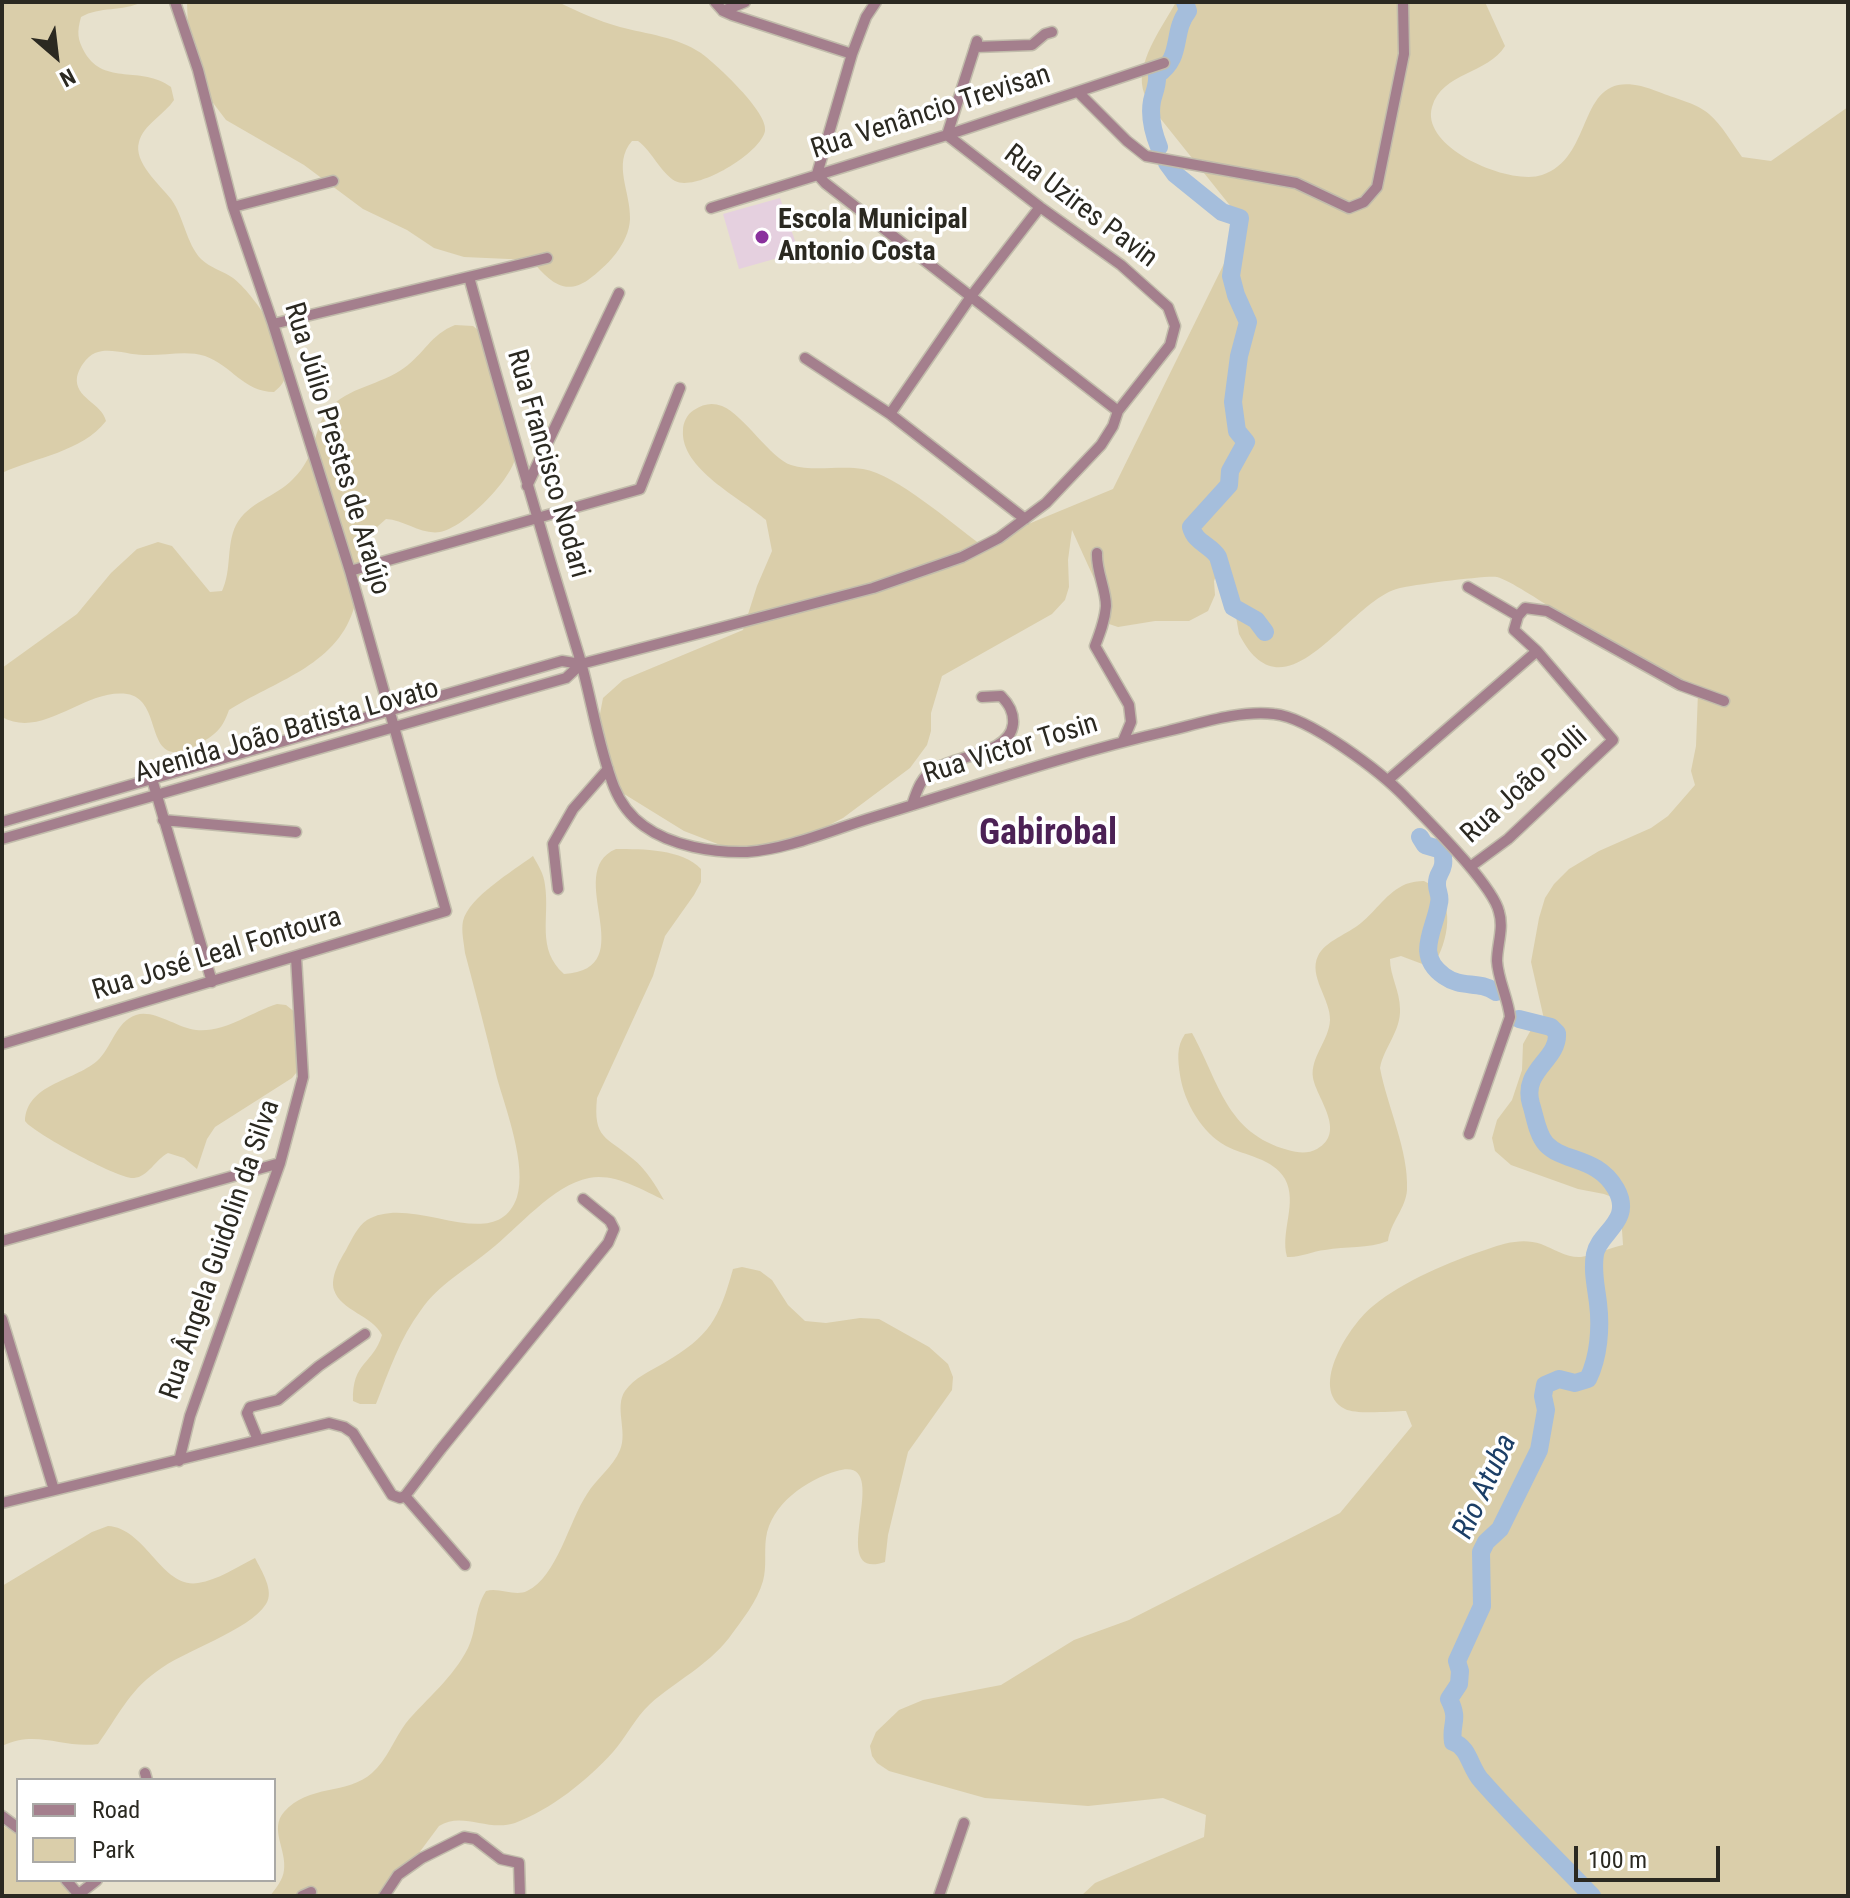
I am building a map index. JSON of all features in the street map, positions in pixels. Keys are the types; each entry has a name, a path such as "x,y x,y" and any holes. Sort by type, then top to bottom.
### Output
{"street":[{"name":"Rua Júlio Prestes de Araújo","path":"175,2 198,70 233,207 350,571 446,911"},
{"path":"715,2 723,11 852,54"},
{"path":"723,11 745,2"},
{"path":"876,2 866,17 852,54 817,174 1118,411"},
{"path":"1078,92 1146,156 1296,183 1349,208 1364,202 1377,187 1404,54 1403,2"},
{"path":"947,135 976,44 1032,45 1052,32"},
{"name":"Rua Venâncio Trevisan","path":"711,208 947,135 1164,63"},
{"name":"Rua Uzires Pavin","path":"947,135 1121,265 1168,307 1175,326"},
{"path":"233,207 333,181"},
{"path":"890,414 972,295 1040,207"},
{"path":"273,324 547,258"},
{"name":"Rua Francisco Nodari","path":"469,277 536,518 581,664"},
{"path":"527,486 619,293"},
{"name":"Avenida João Batista Lovato","path":"2,822 562,661 581,664 873,588 962,557 999,538 1071,479 1101,445 1118,411 1170,345 1175,326"},
{"path":"805,358 890,414 1025,519"},
{"path":"350,571 640,489 680,388"},
{"path":"1097,553 1096,565 1106,604 1102,630 1095,646 1129,705 1131,722 1123,741"},
{"path":"1468,587 1518,616"},
{"path":"1388,780 1537,651 1514,630 1518,616 1525,608 1547,611 1680,685 1724,701"},
{"name":"Rua João Polli","path":"1470,867 1508,839 1613,740 1537,651"},
{"name":"Avenida João Batista Lovato","path":"2,839 566,678 581,664"},
{"name":"Rua Victor Tosin","path":"581,664 608,769 626,809 643,826 667,838 718,852 751,852 785,844 1123,741 1223,718 1272,713 1302,723 1388,780 1470,867 1499,909 1501,928 1497,967 1508,998 1510,1017 1469,1134"},
{"path":"912,805 920,783 933,770 1003,744 1011,734 1013,721 1010,705 1001,696 982,697"},
{"path":"558,889 553,844 573,809 608,769"},
{"path":"152,779 212,982"},
{"path":"163,820 296,832"},
{"name":"Rua José Leal Fontoura","path":"2,1044 446,911"},
{"name":"Rua Ângela Guidolin da Silva","path":"179,1461 190,1416 280,1163 303,1077 296,957"},
{"path":"2,1241 280,1163"},
{"path":"2,1503 329,1423 353,1433 392,1495 405,1496 608,1243 614,1229 610,1221 583,1199"},
{"path":"2,1319 54,1490"},
{"path":"258,1440 247,1413 250,1407 278,1400 332,1356 365,1334"},
{"path":"405,1496 465,1565"},
{"path":"939,1896 964,1823"},
{"path":"384,1896 398,1875 422,1858 464,1837 475,1839 501,1859 519,1863 520,1896"},
{"path":"79,1895 95,1882"}],"shaded area":[{"name":"Escola Municipal Antonio Costa","path":"780,198 799,252 739,269 723,214"}],"green space":[{"path":"2,2 142,2 81,17 78,31 80,44 93,63 103,69 148,77 171,87 174,100 141,136 140,157 171,199 196,253 241,285 276,335 286,361 286,372 281,386 274,392 254,388 214,360 198,354 95,353 81,367 77,384 106,421 72,447 2,473"},
{"path":"187,2 558,2 604,22 672,40 701,53 750,101 764,123 765,131 761,140 740,160 711,176 685,183 675,181 643,145 632,141 623,159 630,209 626,237 616,254 588,280 571,287 563,286 556,284 531,260 464,257 434,248 407,230 363,209 304,165 226,120 204,91 188,29"},
{"path":"1176,2 1485,2 1505,46 1488,62 1455,80 1437,95 1432,107 1432,122 1453,149 1470,160 1510,175 1542,175 1560,164 1573,149 1599,97 1612,87 1631,84 1698,107 1718,123 1742,157 1771,161 1848,107 1848,1896 1081,1896 1095,1883 1204,1837 1206,1815 1163,1798 1088,1806 985,1798 889,1771 872,1756 870,1746 876,1732 899,1710 923,1700 1001,1685 1074,1640 1129,1620 1340,1513 1412,1426 1406,1411 1345,1409 1334,1400 1330,1387 1331,1372 1344,1341 1364,1314 1386,1297 1443,1266 1507,1243 1534,1242 1576,1257 1623,1245 1620,1200 1511,1165 1495,1151 1492,1138 1497,1120 1512,1100 1522,1070 1523,1044 1532,1028 1544,1019 1531,962 1545,898 1569,869 1599,851 1651,828 1668,816 1695,785 1691,771 1696,746 1698,692 1502,579 1480,577 1400,588 1380,597 1318,650 1297,663 1277,667 1257,659 1239,634 1225,553 1214,581 1215,595 1208,611 1189,621 1155,621 1118,627 1109,624 1103,611 1102,596 1072,530 1068,560 1069,587 1065,600 1052,614 942,676 931,713 927,745 910,768 843,818 810,835 775,846 728,848 684,831 616,789 599,719 603,698 623,680 743,630 772,551 766,520 714,481 691,457 685,444 683,427 687,416 697,408 708,404 722,406 739,418 775,455 791,465 863,469 892,480 980,544 1113,489 1244,223 1160,118 1143,89 1142,73 1148,52"},
{"path":"455,325 473,326 486,336 516,455 513,465 486,501 450,529 426,531 386,519 377,527 353,611 332,646 317,659 229,710 221,727 213,735 180,752 168,751 161,744 147,709 139,699 127,694 96,698 33,722 17,722 2,717 2,668 77,614 111,573 137,549 158,542 172,546 210,592 222,591 236,525 255,505 286,485 301,470 329,409 355,391 404,368 433,339"},
{"path":"616,849 673,854 684,857 701,869 701,882 665,936 653,976 597,1098 597,1122 603,1135 642,1168 664,1200 628,1183 609,1178 589,1178 562,1189 428,1301 401,1343 376,1404 353,1401 359,1370 374,1352 382,1335 371,1322 343,1303 334,1290 336,1269 360,1226 386,1213 407,1213 472,1224 491,1222 506,1214 517,1197 519,1169 514,1138 465,953 462,925 467,912 493,885 533,856 544,881 550,954 564,974 587,968 599,956 602,938 596,878 601,861"},
{"path":"1424,881 1434,887 1446,906 1445,940 1436,961 1425,965 1401,956 1390,959 1400,1002 1400,1017 1380,1068 1405,1160 1407,1190 1404,1203 1388,1241 1287,1257 1285,1247 1290,1198 1285,1179 1266,1162 1226,1146 1202,1125 1182,1085 1178,1059 1180,1044 1185,1034 1192,1033 1227,1104 1251,1131 1267,1142 1292,1151 1317,1149 1330,1134 1328,1115 1313,1078 1314,1063 1330,1020 1316,972 1318,956 1331,942 1361,923 1393,892 1406,884"},
{"path":"277,1004 286,1005 296,1013 301,1067 292,1078 215,1127 207,1139 197,1169 184,1158 168,1153 144,1175 126,1177 77,1154 25,1121 28,1109 42,1091 97,1061 129,1018 150,1015 189,1029 207,1030 228,1025"},
{"path":"742,1267 760,1271 772,1280 788,1305 805,1321 826,1323 860,1318 879,1319 929,1347 948,1364 953,1377 952,1390 908,1452 888,1535 885,1562 867,1563 860,1554 861,1481 854,1471 837,1471 814,1480 792,1495 775,1514 766,1538 763,1581 749,1611 729,1638 711,1657 650,1704 613,1752 568,1793 515,1823 495,1825 457,1820 439,1826 387,1896 270,1896 281,1881 284,1870 278,1825 284,1812 304,1797 352,1784 372,1773 406,1723 462,1659 471,1641 479,1605 486,1591 522,1593 546,1574 562,1547 580,1505 620,1450 623,1435 621,1404 625,1391 702,1335 717,1314 733,1269"},
{"path":"108,1526 121,1529 133,1537 174,1577 185,1582 213,1579 255,1558 268,1587 266,1604 246,1623 168,1664 147,1679 131,1696 98,1744 27,1739 2,1746 2,1586 92,1532"},
{"path":"2,1825 16,1834 16,1882 67,1882 78,1896 2,1896"}],"waterway":[{"name":"Rio Atuba","path":"1159,147 1152,124 1152,101 1157,75 1171,60 1188,11 1185,2"},
{"name":"Rio Atuba","path":"1167,163 1175,174 1222,212 1240,218 1231,276 1248,322 1239,356 1233,402 1237,431 1246,442 1230,471 1229,485 1191,527 1196,537 1218,557 1233,607 1256,620 1265,632"},
{"name":"Rio Atuba","path":"1420,837 1425,845 1442,850 1443,858 1437,880 1439,900 1429,942 1430,960 1451,980 1483,986 1496,992"},
{"name":"Rio Atuba","path":"1519,1019 1551,1027 1557,1033 1552,1051 1535,1074 1529,1092 1540,1135 1553,1150 1590,1165 1608,1178 1616,1189 1621,1210 1595,1254 1599,1332 1592,1370 1588,1379 1575,1383 1559,1379 1545,1385 1543,1396 1546,1410 1539,1450 1500,1529 1486,1542 1481,1552 1482,1606 1457,1661 1459,1684 1449,1699 1454,1717 1453,1742 1463,1748 1477,1775 1494,1795 1592,1896"}],"place":[{"name":"Escola Municipal Antonio Costa","path":"762,237"}],"district":[{"name":"Gabirobal","path":"1048,835"}]}
